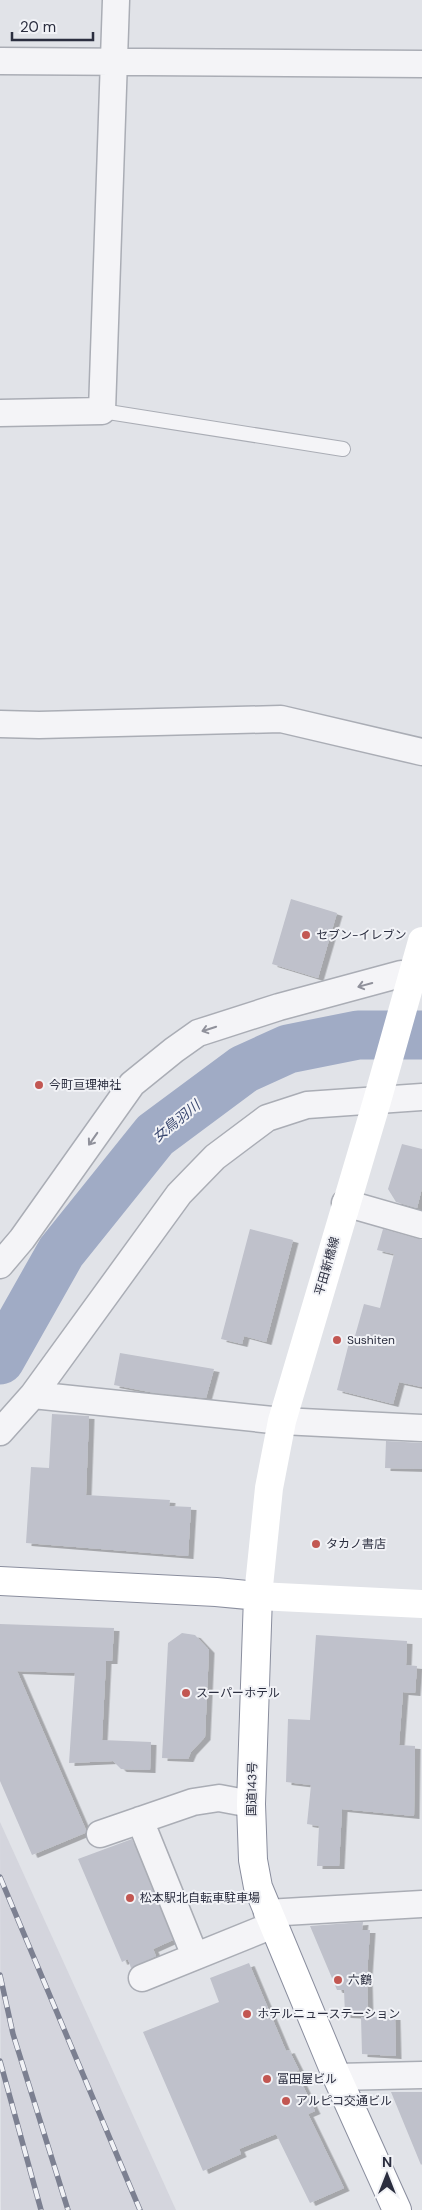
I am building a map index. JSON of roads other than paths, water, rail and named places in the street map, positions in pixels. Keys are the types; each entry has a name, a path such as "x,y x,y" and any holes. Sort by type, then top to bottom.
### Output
{"main road":[{"name":"平田新橋線","path":"258,1596 268,1488 282,1421 416,966"},
{"path":"0,1581 422,1604"},
{"name":"国道143号","path":"258,1596 251,1804 253,1860 258,1886 270,1919 397,2210"}],"street":[{"path":"0,413 102,411 116,0"},
{"path":"0,61 422,64"},
{"path":"0,724 39,726 280,719 422,752"},
{"path":"0,1265 22,1239 132,1084 198,1032 279,1006 316,998 400,974 416,966"},
{"path":"0,1432 33,1395 179,1194 215,1157 267,1118 307,1106 380,1090 422,1097"},
{"path":"345,1203 422,1225"},
{"path":"33,1395 282,1421 422,1428"},
{"path":"100,1834 193,1802 218,1798 251,1804"},
{"path":"140,1820 195,1956"},
{"path":"145,1973 195,1956 270,1919 422,1904"},
{"path":"338,2077 422,2075"}],"lane":[{"path":"102,411 343,449"}],"waterway":[{"name":"女鳥羽川","path":"0,1360 61,1252 155,1135 244,1069 288,1049 358,1035 422,1035"}],"railway":[{"path":"0,1877 140,2210"},
{"path":"0,1975 13,2034 68,2210"},
{"path":"0,2061 41,2210"}],"place":[{"name":"セブン-イレブン","path":"306,935"},
{"name":"今町亘理神社","path":"39,1085"},
{"name":"Sushiten","path":"337,1340"},
{"name":"タカノ書店","path":"316,1544"},
{"name":"スーパーホテル","path":"186,1693"},
{"name":"松本駅北自転車駐車場","path":"130,1898"},
{"name":"六鶴","path":"338,1980"},
{"name":"ホテルニューステーション","path":"247,2014"},
{"name":"冨田屋ビル","path":"267,2079"},
{"name":"アルピコ交通ビル","path":"286,2101"}]}
